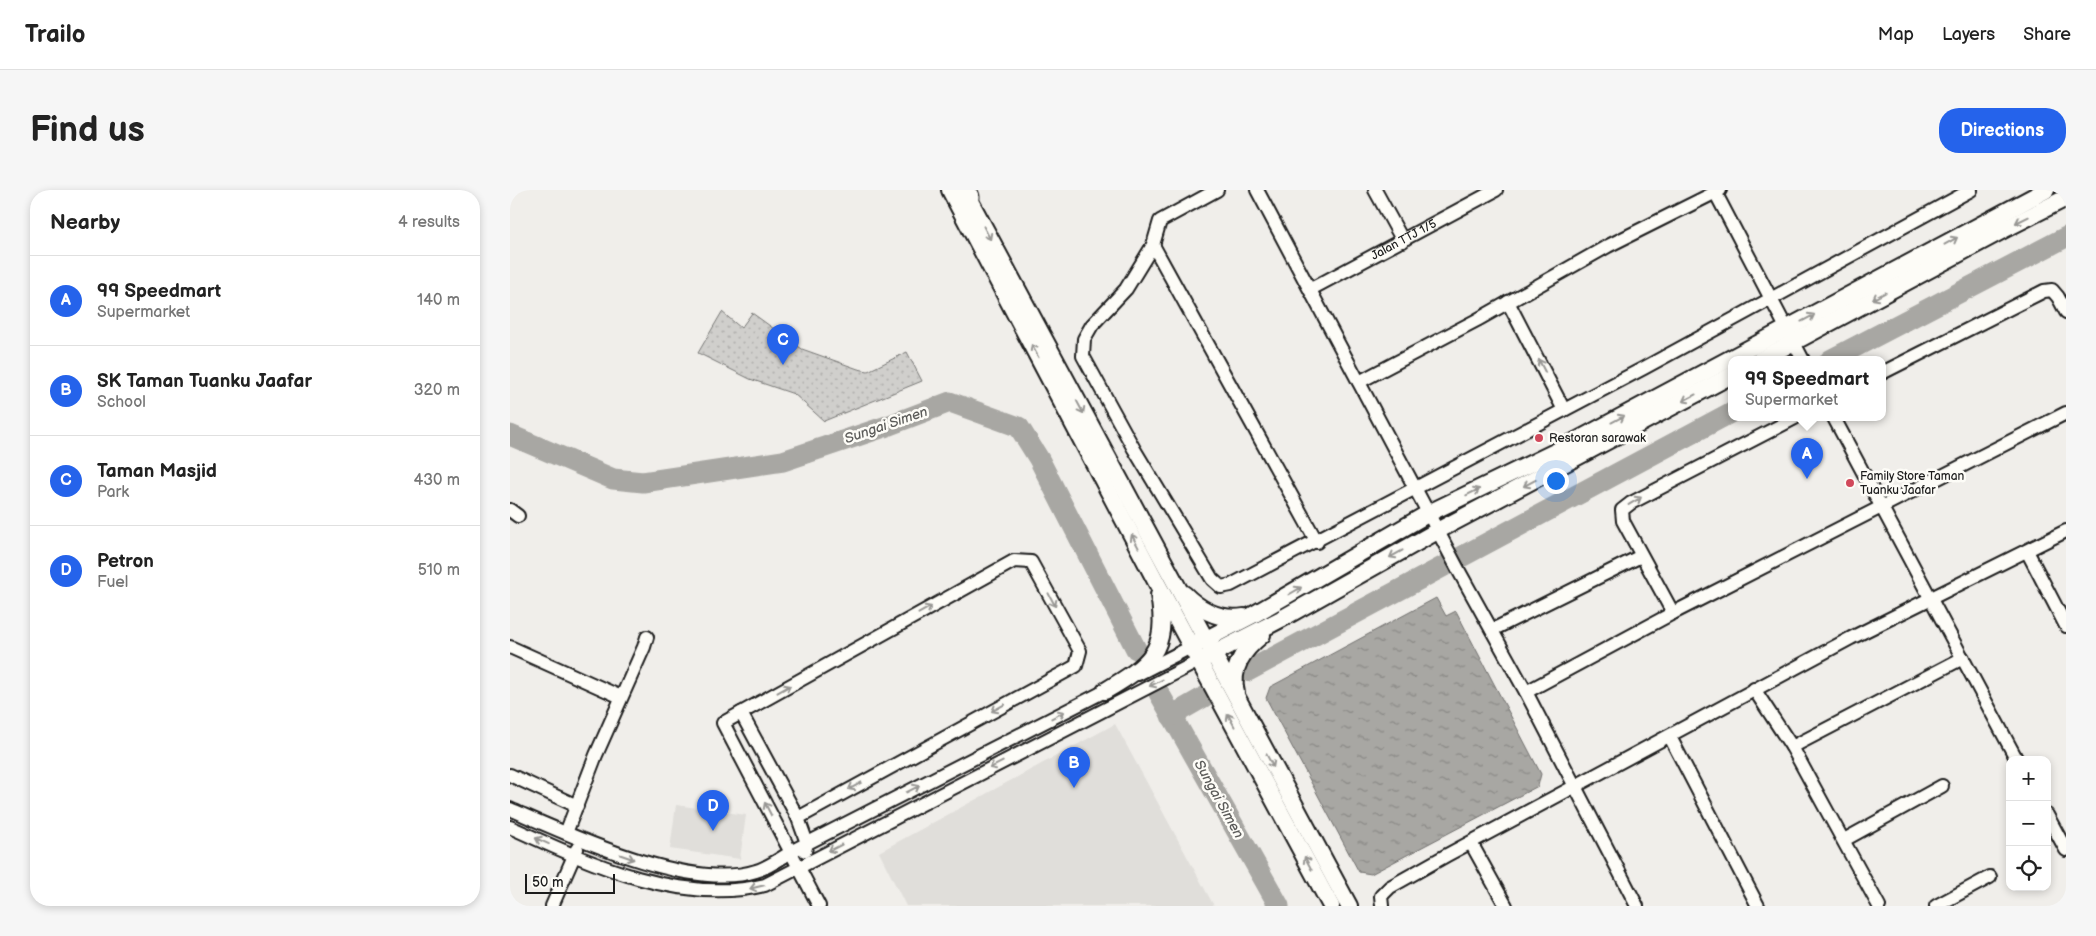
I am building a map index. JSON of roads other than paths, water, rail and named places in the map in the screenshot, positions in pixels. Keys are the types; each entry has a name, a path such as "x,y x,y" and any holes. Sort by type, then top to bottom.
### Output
{"street":[{"path":"1217,190 1160,221 1153,245 1126,289 1092,325 1084,339 1083,356 1134,449 1212,579 1221,587 1231,585 1317,542 1416,487 1771,300 1971,190"},
{"path":"1257,190 1430,513 1460,573 1526,692 1637,906"},
{"path":"1374,190 1403,241"},
{"name":"Jalan TTJ 1/5","path":"1311,289 1496,190"},
{"path":"1359,382 1608,246 1716,191 1801,356"},
{"path":"962,192 1056,377 1202,651 1331,906"},
{"path":"1765,356 1790,336 2037,192 2042,211"},
{"path":"1749,356 2066,198"},
{"path":"1153,245 1317,542"},
{"path":"1886,371 2044,291 2052,290 2066,312"},
{"path":"1508,302 1564,410"},
{"path":"510,827 574,856 642,878 682,887 718,891 742,891 765,885 1202,651 1253,615 1430,513 1728,367"},
{"path":"1105,691 1281,619 1439,530 1728,377"},
{"path":"1526,692 1673,613 2066,413"},
{"path":"1673,613 1623,521 1622,510 1631,503 1789,421"},
{"path":"1836,421 2016,756"},
{"path":"1382,901 1390,887 1575,786 1670,737 1754,689 2066,531"},
{"path":"2027,551 2066,626"},
{"path":"1492,630 1641,556"},
{"path":"798,818 1076,666 1080,651 1032,562 1014,561 724,723 820,906"},
{"path":"1166,584 1206,612 1229,620 1253,615"},
{"path":"510,809 582,840 668,869 725,876 757,871 807,843 1105,691 1137,672 1155,653 1162,625 1166,584"},
{"path":"1239,703 1233,680 1239,659 1250,645 1281,619"},
{"path":"566,833 647,636"},
{"path":"510,646 621,697"},
{"path":"1202,651 1239,703 1349,906"},
{"path":"1792,747 1963,658"},
{"path":"1754,689 1792,747 1879,906"},
{"path":"741,713 798,818 807,843 800,866"},
{"path":"1670,737 1758,906"},
{"path":"510,775 577,806"},
{"path":"1844,840 1942,786"},
{"path":"2051,822 2066,850"},
{"path":"552,906 582,840"},
{"path":"1471,843 1506,906"},
{"path":"1936,906 1990,877"}],"water":[{"path":"1436,598 1446,616 1456,611 1541,774 1538,786 1371,874 1359,872 1266,698 1270,687"}],"waterway":[{"path":"1838,356 2066,237"},
{"name":"Sungai Simen","path":"510,435 613,479 643,482 783,461 887,426 950,402 1019,427 1039,459 1136,649"},
{"path":"1248,671 1728,414"},
{"name":"Sungai Simen","path":"1159,693 1279,906"},
{"path":"1171,716 1204,697"}],"place":[{"name":"Taman Masjid","path":"783,365"},
{"name":"Restoran sarawak","path":"1539,438"},
{"name":"99 Speedmart","path":"1807,479"},
{"name":"Family Store Taman Tuanku Jaafar","path":"1850,483"},
{"name":"SK Taman Tuanku Jaafar","path":"1074,788"},
{"name":"Petron","path":"713,831"}]}
